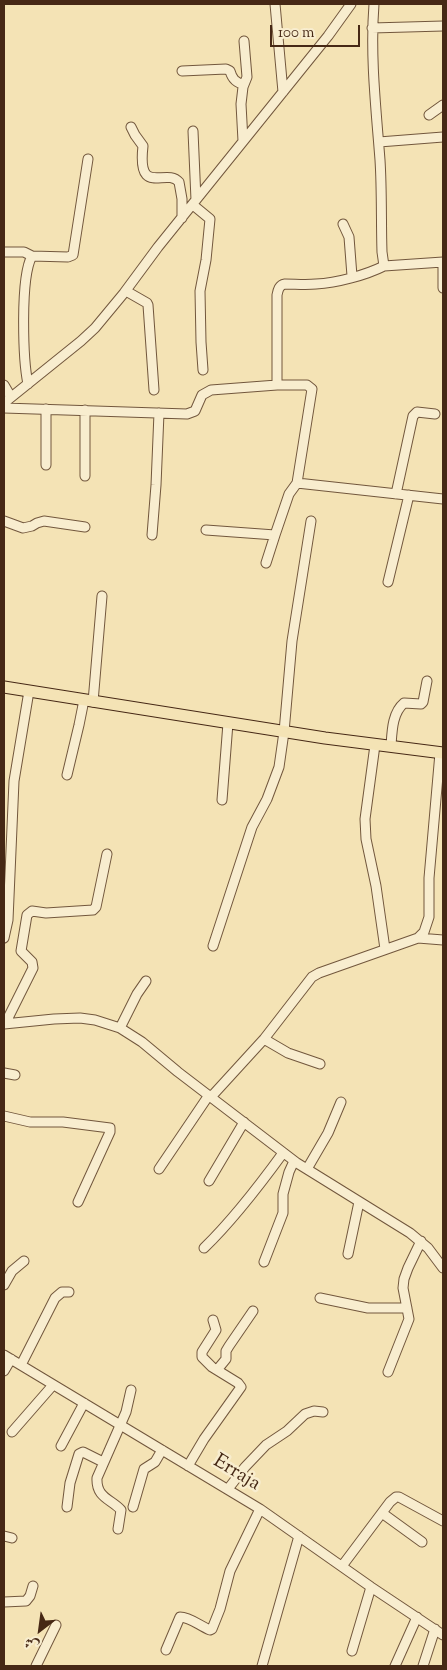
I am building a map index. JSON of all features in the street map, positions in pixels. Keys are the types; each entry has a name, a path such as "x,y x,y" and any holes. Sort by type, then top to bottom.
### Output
{"main road":[{"path":"4,687 284,732 442,753"}],"street":[{"path":"275,4 283,92"},
{"path":"4,385 8,400 88,336 328,36 351,4"},
{"path":"374,4 372,28 374,89 382,204 382,252 384,266"},
{"path":"372,28 443,26"},
{"path":"243,141 241,104 247,77 244,40"},
{"path":"182,71 226,69 230,71 234,80 244,84"},
{"path":"429,115 443,105"},
{"path":"131,126 143,146 141,159 145,172 153,178 173,178 179,182 182,199 182,218"},
{"path":"193,131 194,203 210,219 206,260 200,292 203,370"},
{"path":"378,142 443,136"},
{"path":"4,252 24,252 32,256 68,257 73,255 88,159"},
{"path":"343,224 349,237 352,276"},
{"path":"28,384 25,371 24,317 26,275 32,256"},
{"path":"277,385 277,295 279,287 285,284 317,284 369,272 384,266 443,262 443,288"},
{"path":"126,290 148,305 154,390"},
{"path":"4,408 187,414 195,411 202,395 210,390 277,385 307,385 312,389 297,482 289,494 266,563"},
{"path":"46,409 46,465"},
{"path":"85,410 85,476"},
{"path":"396,494 412,416 417,412 435,414"},
{"path":"152,535 157,477 159,413"},
{"path":"297,482 443,499"},
{"path":"388,582 409,495"},
{"path":"4,521 23,528 44,521 86,527"},
{"path":"213,946 252,827 278,773 284,732 292,641 311,521"},
{"path":"206,530 275,535"},
{"path":"67,775 79,725 89,701 102,596"},
{"path":"391,746 396,712 404,703 421,704 427,682"},
{"path":"4,938 8,920 14,781 29,691"},
{"path":"222,800 228,723"},
{"path":"375,745 365,819 366,840 376,886 385,949"},
{"path":"418,938 424,932 429,916 430,878 442,753"},
{"path":"4,1024 33,968 32,962 21,951 28,913 32,911 46,914 93,910 96,907 107,854"},
{"path":"159,1169 210,1096 264,1039 312,977 418,938 443,940"},
{"path":"120,1028 137,994 146,981"},
{"path":"4,1024 80,1018 95,1020 120,1028 142,1042 294,1160 421,1241 443,1268"},
{"path":"264,1039 288,1053 320,1064"},
{"path":"4,1073 15,1075"},
{"path":"307,1169 328,1133 342,1102"},
{"path":"4,1116 30,1122 63,1122 110,1128 110,1132 78,1202"},
{"path":"209,1181 244,1122"},
{"path":"204,1248 266,1177 283,1152"},
{"path":"264,1262 283,1214 284,1194 294,1160"},
{"path":"348,1254 359,1202"},
{"path":"388,1372 409,1318 402,1288 404,1279 421,1241"},
{"path":"4,1286 12,1271 24,1261"},
{"path":"21,1365 55,1298 62,1292 69,1292"},
{"path":"320,1298 368,1308 407,1308"},
{"path":"217,1370 226,1358 226,1351 229,1346 253,1312"},
{"path":"188,1466 204,1439 241,1387 238,1383 206,1362 201,1355 216,1330 213,1320"},
{"path":"4,1371 7,1357"},
{"name":"Erraja","path":"7,1357 260,1509 439,1632"},
{"path":"12,1432 53,1384"},
{"path":"118,1529 121,1510 106,1500 97,1483 97,1478 126,1412 131,1390"},
{"path":"61,1446 84,1403"},
{"path":"228,1489 245,1467 266,1445 282,1435 305,1414 314,1411 323,1412"},
{"path":"132,1507 144,1470 155,1462 162,1450"},
{"path":"67,1507 70,1483 78,1454 82,1452 103,1462"},
{"path":"342,1566 393,1498 399,1497 443,1521"},
{"path":"166,1650 180,1617 187,1618 210,1630 212,1629 220,1610 230,1571 260,1509"},
{"path":"382,1513 422,1542"},
{"path":"262,1666 299,1536"},
{"path":"4,1602 26,1601 30,1596 32,1586"},
{"path":"352,1651 372,1587"},
{"path":"395,1666 417,1617"},
{"path":"36,1666 56,1625"},
{"path":"423,1666 439,1632"}]}
